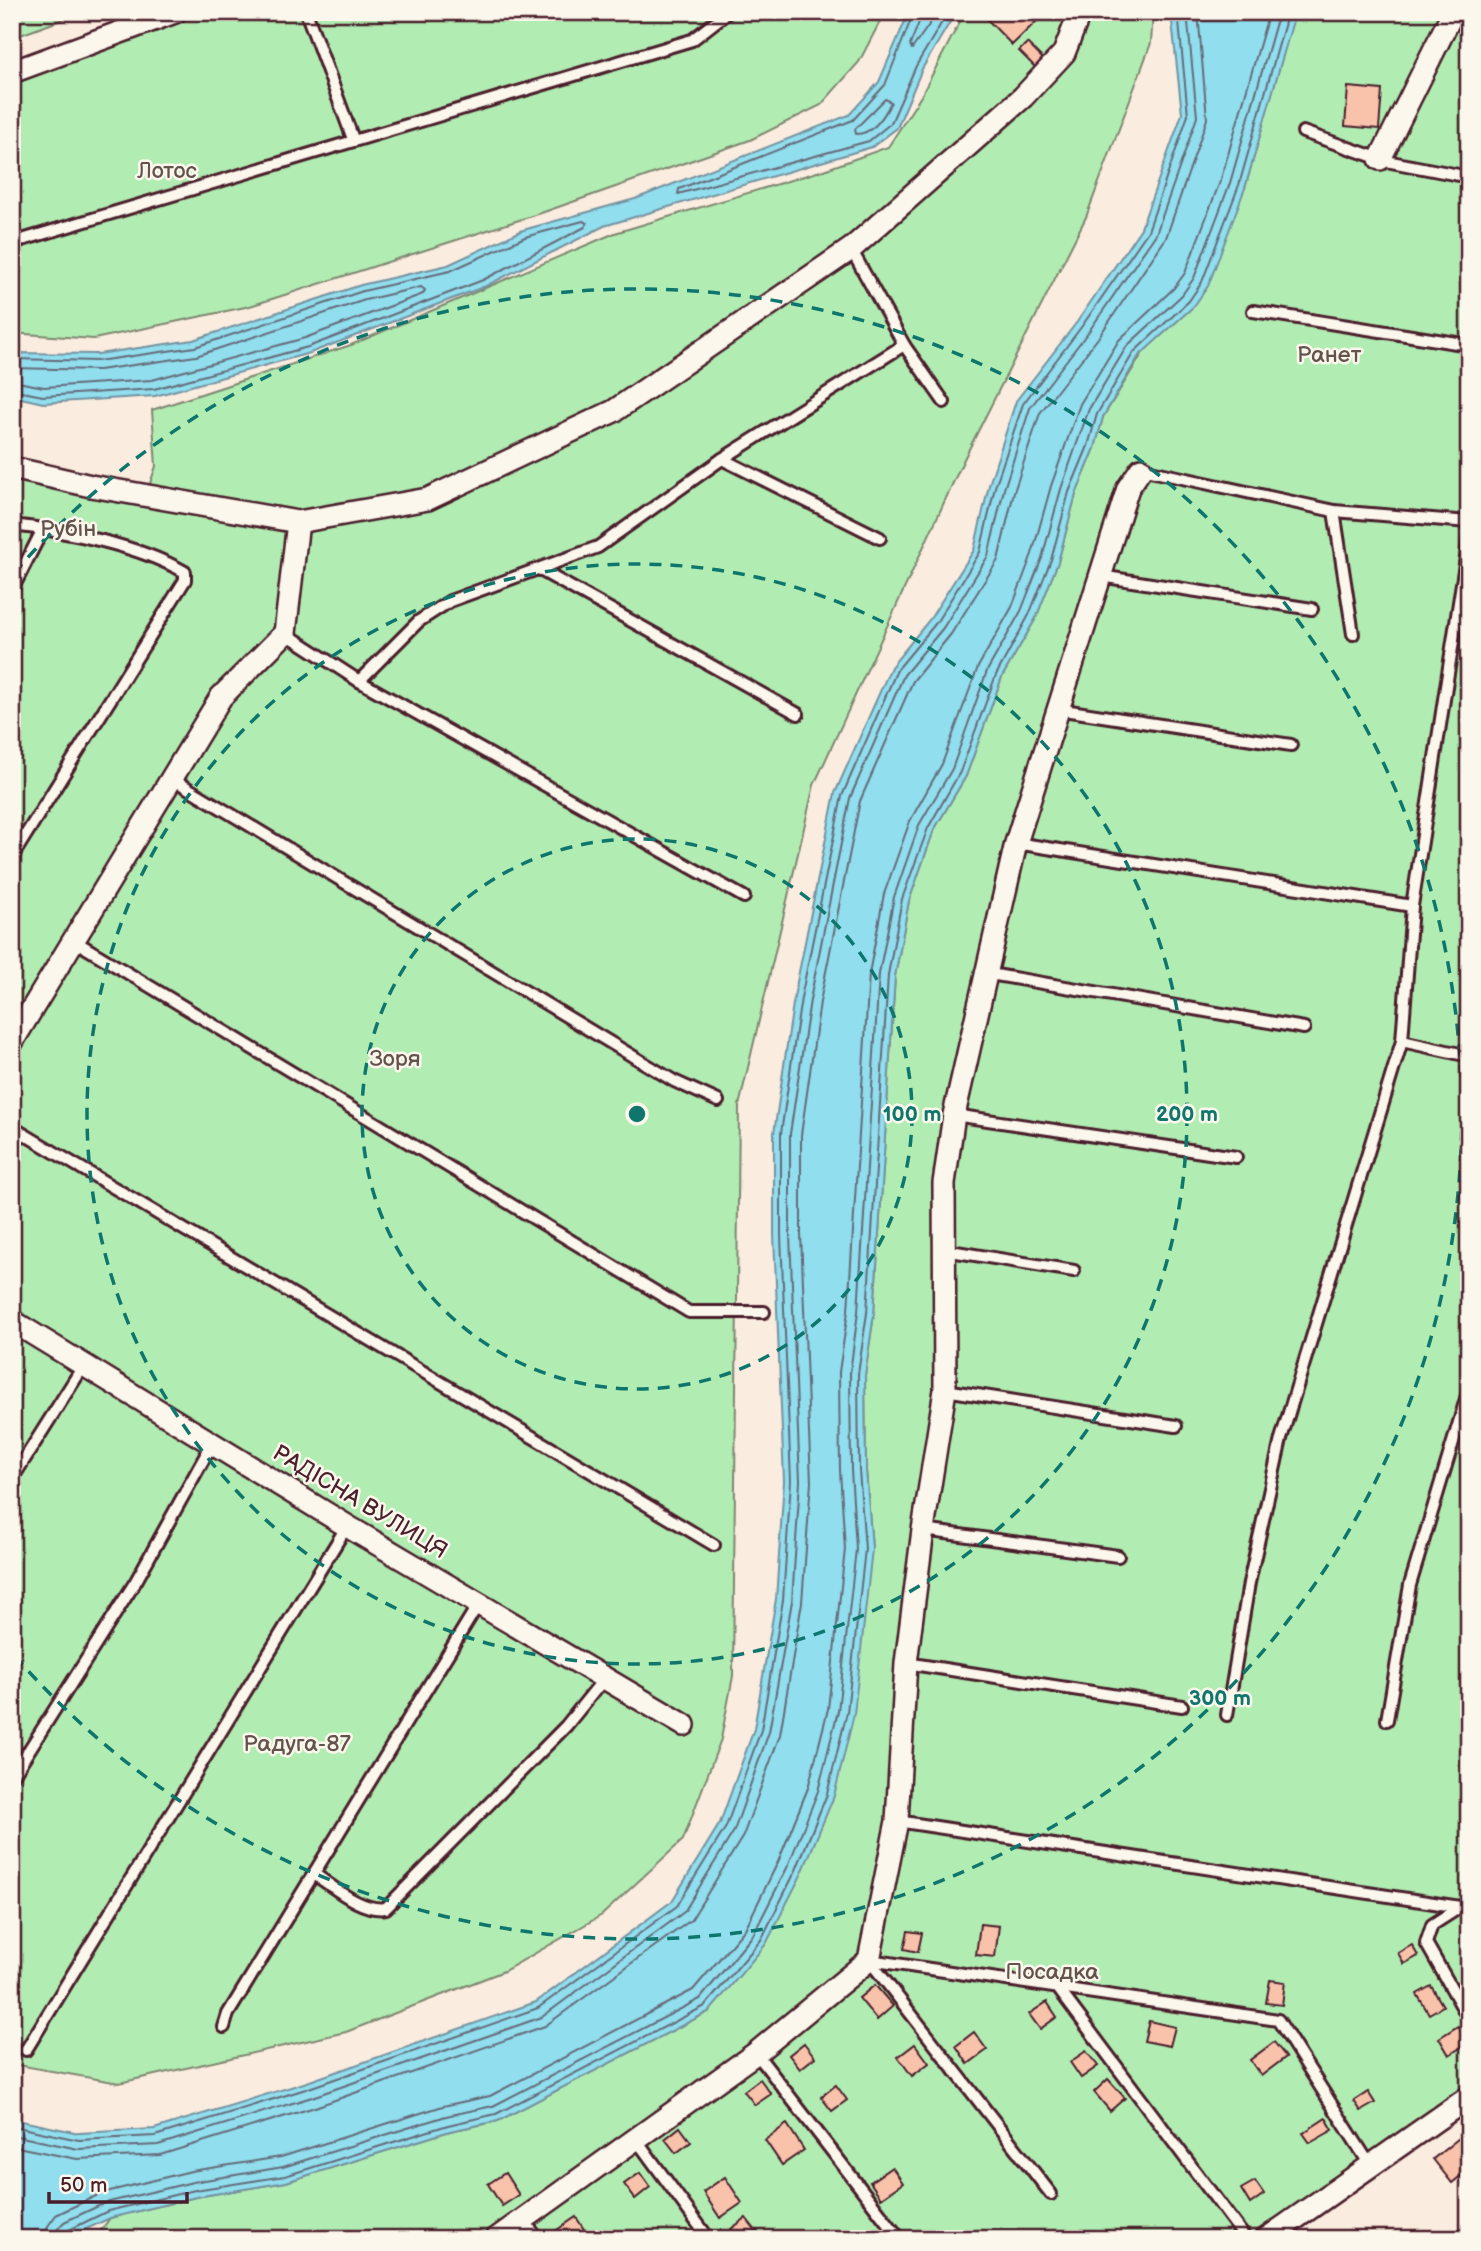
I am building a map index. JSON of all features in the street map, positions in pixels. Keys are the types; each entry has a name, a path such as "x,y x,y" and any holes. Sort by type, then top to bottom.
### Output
{"street":[{"path":"12,72 175,12"},
{"path":"12,468 90,486 298,522 428,499 614,411 851,249 1023,97 1064,53 1080,12"},
{"path":"1380,159 1453,12"},
{"path":"496,2239 756,2053 869,1960 897,1821 906,1663 923,1530 946,1390 944,1183 954,1115 984,973 1016,843 1128,488 1141,469"},
{"path":"12,1042 221,697 285,633 298,522"},
{"name":"РАДІСНА ВУЛИЦЯ","path":"12,1321 212,1444 684,1725"},
{"path":"1266,2239 1469,2097"}],"lane":[{"path":"306,12 353,139"},
{"path":"12,243 353,139 692,40 728,12"},
{"path":"1303,132 1380,159 1469,177"},
{"path":"851,249 904,345 944,402"},
{"path":"1253,311 1469,345"},
{"path":"359,681 419,621 450,601 598,547 722,459 904,345"},
{"path":"722,459 880,538"},
{"path":"1141,469 1334,511 1469,522"},
{"path":"1334,511 1353,634"},
{"path":"12,525 43,528 159,558 185,572 185,580 12,857"},
{"path":"12,590 43,528"},
{"path":"1227,1715 1249,1583 1281,1439 1402,1041 1412,906 1469,538"},
{"path":"540,570 798,714"},
{"path":"1100,576 1312,609"},
{"path":"285,633 359,681 744,897"},
{"path":"1057,709 1291,745"},
{"path":"171,778 674,1081 718,1101"},
{"path":"1016,843 1412,906"},
{"path":"73,940 689,1312 764,1312"},
{"path":"984,973 1304,1027"},
{"path":"1402,1041 1469,1055"},
{"path":"954,1115 1236,1157"},
{"path":"12,1127 714,1545"},
{"path":"944,1250 1074,1271"},
{"path":"12,1479 84,1365"},
{"path":"1387,1720 1410,1585 1469,1389"},
{"path":"946,1390 1176,1426"},
{"path":"12,1777 136,1581 212,1444"},
{"path":"26,2050 347,1525"},
{"path":"923,1530 1118,1556"},
{"path":"224,2027 228,2014 479,1604"},
{"path":"906,1663 1182,1706"},
{"path":"314,1874 365,1907 375,1910 386,1908 566,1726 604,1679"},
{"path":"897,1821 1464,1905"},
{"path":"1464,1905 1432,1925 1426,1943 1469,2018"},
{"path":"869,1960 1278,2020 1370,2165"},
{"path":"869,1960 1051,2194"},
{"path":"1057,1987 1246,2239"},
{"path":"756,2053 900,2239"},
{"path":"636,2139 709,2239"},
{"path":"523,2219 538,2239"}],"green space":[{"path":"12,12 83,12 12,38"},
{"name":"Лотос","path":"204,12 885,12 859,62 821,105 750,140 541,213 250,306 94,339 12,333 12,67 131,25"},
{"name":"Зоря","path":"965,12 1153,12 1151,43 1086,217 964,459 814,785 739,1106 733,1676 721,1739 683,1840 602,1915 504,1971 346,2032 119,2083 12,2064 12,458 147,492 156,466 152,410 351,345 615,233 824,170 888,147 921,96"},
{"name":"Посадка","path":"1295,12 1469,12 1469,2089 1259,2239 95,2239 110,2218 196,2197 286,2182 450,2131 498,2121 710,2011 872,1549 866,1470 865,1375 874,1314 895,976 909,901 934,830 966,776 1002,677 1036,618 1058,562 1076,494 1095,448 1103,417 1245,188"}],"water":[{"path":"909,12 956,12 922,69 897,128 872,147 604,226 486,286 310,353 155,396 43,403 12,396 12,353 98,354 193,340 361,285 448,265 523,230 635,199 849,115 879,82"},
{"path":"1171,12 1295,14 1245,188 1208,286 1194,306 1139,356 1103,417 1095,448 1076,494 1058,562 1036,618 1002,677 966,776 934,830 909,901 895,976 874,1314 865,1375 866,1470 872,1549 854,1714 834,1796 802,1873 766,1944 710,2011 498,2121 450,2131 286,2182 196,2197 110,2218 65,2239 12,2239 12,2119 79,2133 154,2129 307,2082 536,2002 672,1901 720,1823 754,1729 776,1599 784,1481 774,1235 774,1133 794,997 835,793 891,667 930,619 974,550 989,485 1016,401 1077,322 1141,228 1182,114"}],"building":[{"path":"980,12 1046,12 1012,45"},
{"path":"1027,43 1043,59 1035,67 1019,51"},
{"path":"1348,87 1382,90 1379,129 1345,126"},
{"path":"15,119 22,137 12,141 12,120"},
{"path":"980,1924 999,1926 995,1957 976,1955"},
{"path":"908,1931 922,1933 918,1952 904,1949"},
{"path":"1412,1945 1418,1956 1404,1964 1398,1953"},
{"path":"1270,1980 1285,1982 1282,2005 1266,2003"},
{"path":"875,1985 893,2006 877,2020 859,1998"},
{"path":"1431,1986 1443,2006 1429,2014 1417,1994"},
{"path":"1047,2002 1057,2017 1040,2029 1029,2014"},
{"path":"1149,2021 1175,2027 1170,2046 1144,2041"},
{"path":"1458,2026 1468,2043 1449,2055 1439,2038"},
{"path":"974,2032 987,2050 968,2064 956,2046"},
{"path":"1274,2042 1286,2057 1261,2076 1250,2060"},
{"path":"804,2043 815,2057 800,2069 789,2055"},
{"path":"915,2044 929,2063 912,2076 898,2057"},
{"path":"1086,2051 1098,2066 1081,2078 1070,2062"},
{"path":"760,2079 771,2094 755,2105 744,2091"},
{"path":"1108,2079 1125,2098 1110,2111 1094,2092"},
{"path":"836,2085 847,2100 832,2111 821,2097"},
{"path":"1368,2092 1375,2103 1361,2111 1354,2101"},
{"path":"1326,2118 1333,2130 1310,2143 1303,2133"},
{"path":"787,2124 804,2150 782,2165 765,2140"},
{"path":"680,2127 691,2142 676,2153 665,2139"},
{"path":"1469,2130 1469,2153 1466,2155 1469,2169 1452,2183 1433,2159"},
{"path":"892,2167 903,2183 881,2198 870,2182"},
{"path":"505,2173 519,2195 502,2206 488,2184"},
{"path":"640,2173 650,2187 635,2199 624,2184"},
{"path":"725,2177 742,2203 720,2218 703,2192"},
{"path":"1255,2181 1264,2194 1250,2204 1241,2189"},
{"path":"576,2217 587,2234 579,2239 559,2239 554,2232"},
{"path":"746,2218 757,2232 748,2239 738,2239 731,2229"}],"park label":[{"name":"Ранет","path":"1329,355"},
{"name":"Рубін","path":"68,529"},
{"name":"Радуга-87","path":"297,1744"}]}
